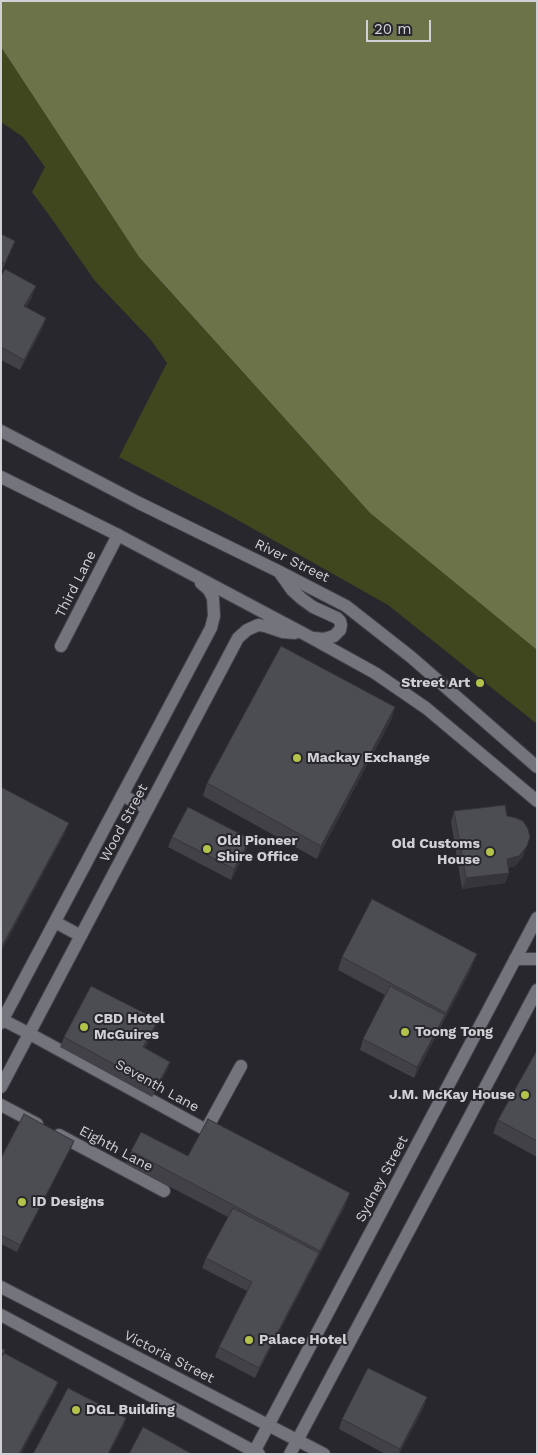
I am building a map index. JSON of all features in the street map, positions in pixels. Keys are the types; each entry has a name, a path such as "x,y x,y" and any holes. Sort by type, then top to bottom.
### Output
{"street":[{"name":"River Street","path":"1,431 139,503 332,598 352,610 410,657 537,767"},
{"path":"1,477 118,535 375,673 415,700 537,801"},
{"name":"Third Lane","path":"61,646 118,535"},
{"path":"278,571 288,586 302,600 337,618 341,624 340,630 334,636 324,639 308,636"},
{"name":"Wood Street","path":"2,1022 213,623 214,608 210,593 203,584 188,572"},
{"name":"Wood Street","path":"1,1087 241,635 250,628 260,625 283,632 308,636"},
{"path":"122,796 148,810"},
{"name":"Sydney Street","path":"255,1453 537,918"},
{"path":"55,922 81,936"},
{"path":"515,959 537,959"},
{"path":"290,1454 537,990"},
{"path":"2,1022 30,1034"},
{"name":"Seventh Lane","path":"30,1034 206,1130 241,1066"},
{"name":"Eighth Lane","path":"1,1105 164,1191"},
{"name":"Victoria Street","path":"1,1287 324,1454"},
{"path":"1,1315 255,1453"}],"shaded area":[{"path":"1,1 537,1 537,650 370,513 139,257 1,47"},
{"path":"1,47 139,257 370,513 537,650 537,724 388,605 227,514 119,457 167,363 151,340 95,281 32,192 45,167 23,137 1,122"}],"building":[{"path":"1,234 15,241 5,263 1,262"},
{"path":"5,269 36,286 24,306 46,318 24,360 1,347 1,276"},
{"name":"Mackay Exchange","path":"281,646 395,707 321,846 207,783"},
{"path":"1,787 69,823 1,948"},
{"name":"Old Customs House","path":"505,805 507,816 523,821 528,829 530,837 527,846 519,856 507,859 509,873 466,878 454,811"},
{"name":"Old Pioneer Shire Office","path":"188,807 250,839 234,869 172,837"},
{"path":"372,899 477,954 446,1013 342,957"},
{"path":"91,986 158,1020 143,1047 170,1062 156,1087 64,1037"},
{"path":"390,986 445,1015 417,1067 363,1039"},
{"name":"J.M. McKay House","path":"537,1050 537,1141 498,1120"},
{"name":"ID Designs","path":"24,1114 74,1141 20,1245 1,1235 1,1158"},
{"path":"208,1119 350,1193 320,1251 131,1151 141,1132 188,1156"},
{"path":"233,1208 319,1253 259,1368 219,1347 252,1282 206,1258"},
{"path":"1,1348 5,1350 1,1357"},
{"path":"4,1353 58,1382 19,1454 1,1454 1,1358"},
{"path":"368,1368 427,1397 400,1449 342,1419"},
{"name":"DGL Building","path":"68,1388 126,1418 108,1454 33,1454"},
{"path":"143,1427 192,1454 129,1454"}],"place":[{"name":"Street Art","path":"480,683"},
{"name":"Mackay Exchange","path":"297,758"},
{"name":"Old Pioneer Shire Office","path":"207,849"},
{"name":"Old Customs House","path":"490,852"},
{"name":"CBD Hotel McGuires","path":"84,1027"},
{"name":"Toong Tong","path":"405,1032"},
{"name":"J.M. McKay House","path":"525,1095"},
{"name":"ID Designs","path":"22,1202"},
{"name":"Palace Hotel","path":"249,1340"},
{"name":"DGL Building","path":"76,1410"}]}
